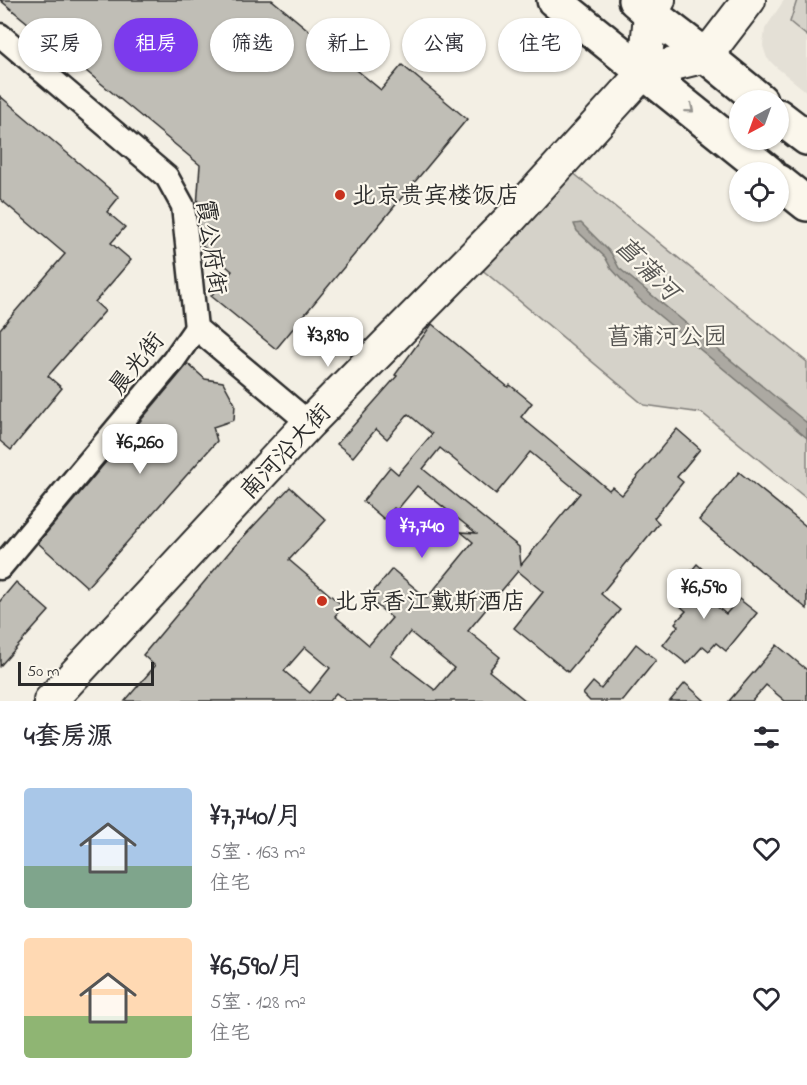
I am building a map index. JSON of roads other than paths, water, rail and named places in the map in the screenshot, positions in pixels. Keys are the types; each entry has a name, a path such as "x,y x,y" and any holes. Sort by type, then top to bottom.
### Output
{"main road":[{"path":"554,0 756,162"},
{"path":"645,71 706,56 749,0"},
{"path":"645,71 648,4"},
{"path":"648,4 748,90"},
{"name":"南河沿大街","path":"50,701 309,423 512,216 645,71"},
{"path":"789,124 807,138"},
{"path":"789,190 807,204"}],"street":[{"name":"霞公府街","path":"0,35 157,166 176,190 183,206 196,328 309,423"},
{"name":"晨光街","path":"0,568 8,543 173,362 196,328"}],"place":[{"name":"北京贵宾楼饭店","path":"340,195"},
{"name":"北京香江戴斯酒店","path":"322,601"}],"water label":[{"name":"菖蒲河","path":"648,268"}],"park label":[{"name":"菖蒲河公园","path":"667,336"}]}
